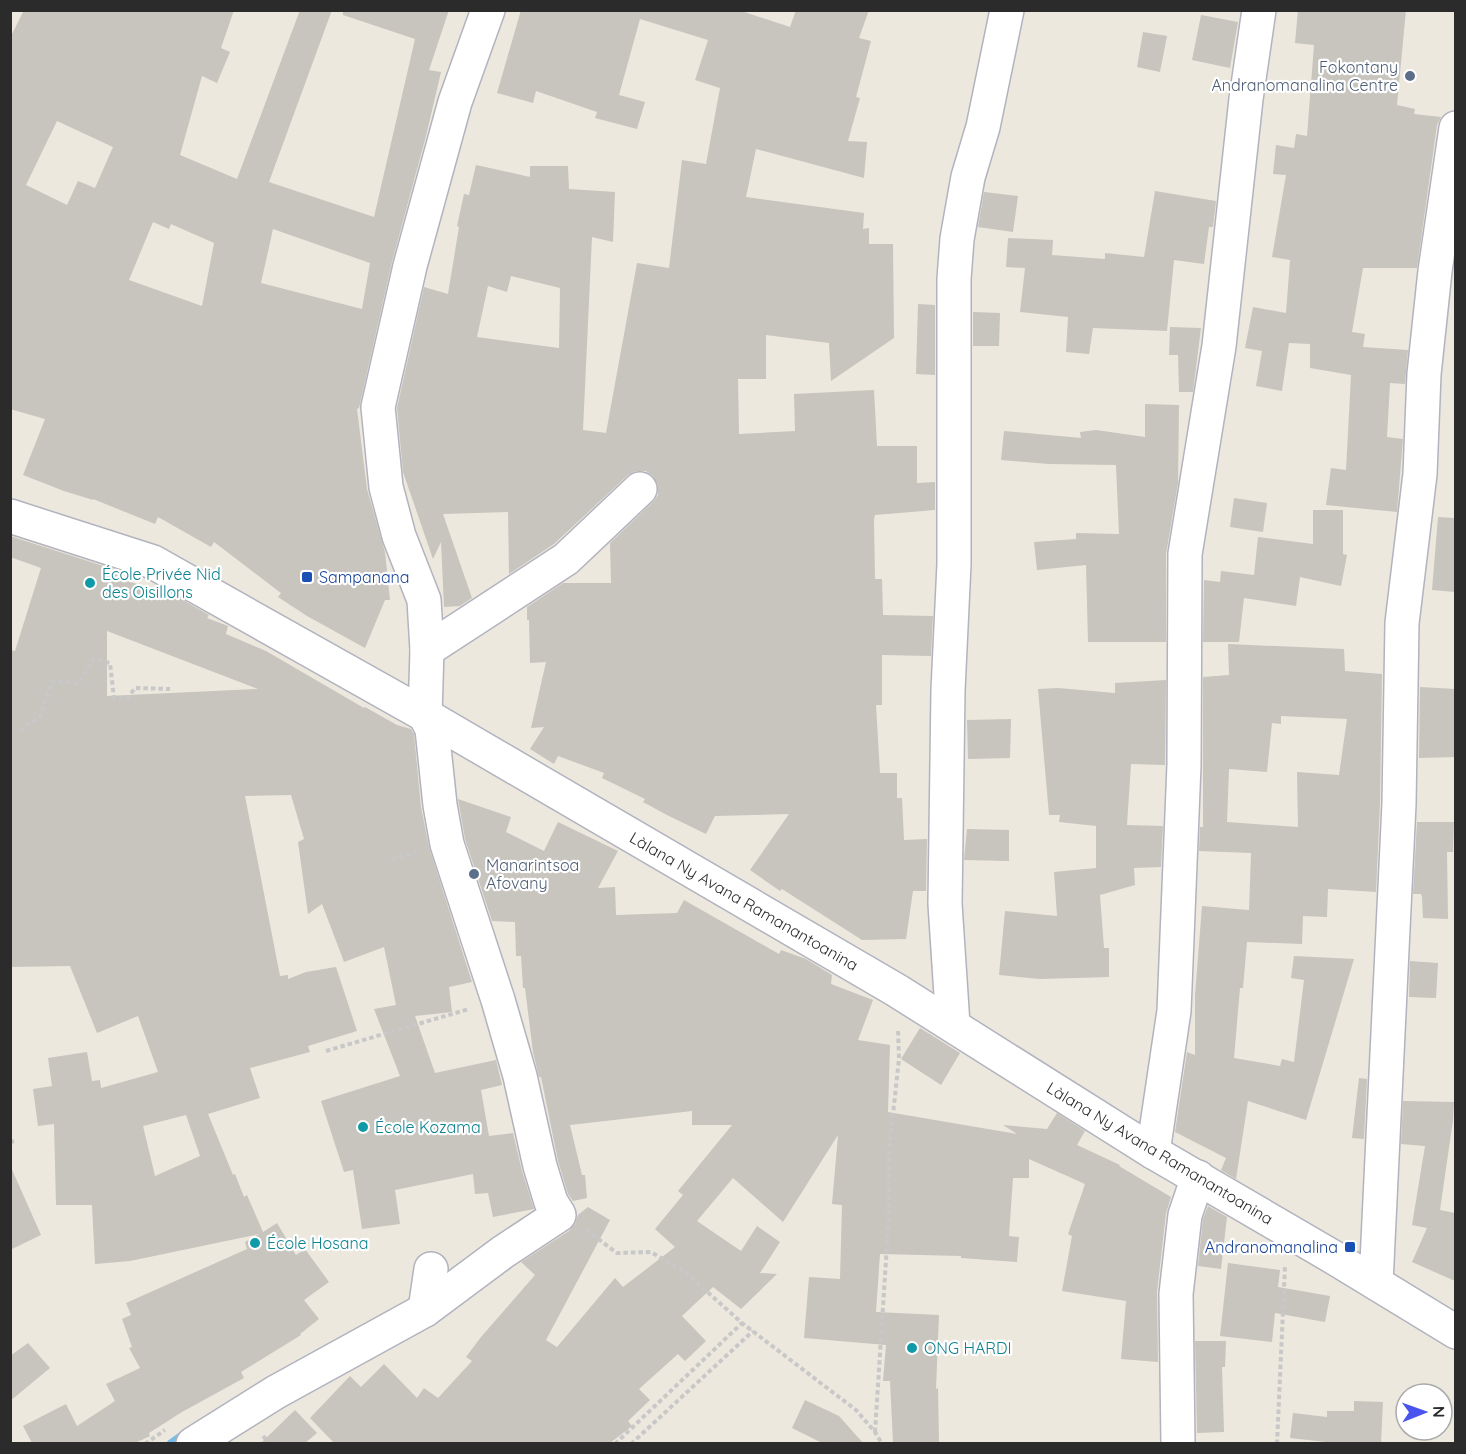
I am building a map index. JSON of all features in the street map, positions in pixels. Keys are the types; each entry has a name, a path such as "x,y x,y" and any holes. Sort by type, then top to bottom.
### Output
{"street":[{"path":"193,1443 219,1412 276,1392 425,1310 503,1252 559,1215 551,1202 540,1166 520,1076 498,1000 447,844 440,805 432,729 425,715 427,650 424,600 399,536 386,487 378,407 410,267 455,102 488,10"},
{"path":"953,1026 945,880 948,690 954,564 954,279 957,239 968,177 983,127 1007,10"},
{"path":"1153,1152 1174,1011 1184,765 1185,554 1219,346 1246,99 1259,10"},
{"path":"1376,1283 1399,804 1402,623 1420,474 1424,374 1435,271 1455,128"},
{"path":"427,650 566,559 640,489"},
{"name":"Làlana Ny Avana Ramanantoanina","path":"10,516 153,562 425,715 896,990 1153,1152 1455,1332"},
{"path":"1178,1443 1176,1294 1185,1215 1198,1177"},
{"path":"425,1310 431,1269"}],"path":[{"path":"20,730 40,717 52,682 80,683 94,659 110,663 114,698 128,698 135,688 170,689"},
{"path":"875,1432 889,1213 889,1151 899,1059 896,990"},
{"path":"326,1051 498,1000"},
{"path":"559,1215 588,1232 617,1254 651,1252 684,1270 742,1323 856,1410 882,1443"},
{"path":"1277,1443 1287,1230"},
{"path":"615,1443 742,1323"},
{"path":"632,1443 753,1331"}],"building":[{"path":"24,10 234,10 221,48 230,52 217,83 202,76 180,155 237,179 300,10 332,10 269,182 374,217 415,39 343,15 343,10 449,10 429,70 441,72 357,409 367,489 385,552 390,600 385,600 365,648 278,597 281,593 214,542 211,547 158,517 155,524 93,499 64,491 23,475 45,419 10,409 10,38","holes":["57,121 113,147 95,188 78,181 67,205 26,185","153,222 169,229 171,224 214,243 202,306 129,280","273,229 370,263 362,309 261,283"]},
{"path":"521,10 738,10 790,27 796,10 869,10 859,38 871,41 856,97 860,98 848,141 867,142 864,178 756,149 746,197 864,213 863,229 869,228 869,244 893,244 894,338 831,381 829,343 766,335 766,379 738,379 739,434 795,431 794,394 874,390 877,446 917,446 917,483 935,482 935,510 875,515 874,520 875,579 882,579 883,615 933,616 931,656 882,655 882,705 876,705 880,773 897,773 897,798 902,798 904,840 927,839 926,891 913,891 906,939 862,940 782,889 780,891 750,870 789,814 715,816 706,834 643,802 645,799 602,778 604,773 558,756 554,764 530,749 544,727 531,728 546,662 530,663 527,607 563,583 611,583 610,543 658,495 658,485 653,476 646,471 636,471 628,475 554,544 509,574 508,512 443,514 472,598 460,606 444,607 441,542 433,559 403,472 397,408 424,287 448,294 459,227 457,226 464,194 469,195 476,165 530,177 530,166 568,166 569,189 615,192 613,242 592,237 583,430 606,433 637,263 669,268 682,160 706,164 720,88 695,80 708,40 640,19 619,95 645,102 637,129 595,118 597,112 536,91 533,103 497,93","holes":["511,276 560,288 559,348 477,337 488,286 507,292"]},
{"path":"1298,10 1406,10 1397,105 1415,109 1414,114 1441,117 1437,125 1417,268 1363,268 1352,332 1365,334 1363,347 1408,350 1405,384 1390,383 1387,437 1403,439 1397,512 1326,505 1331,468 1346,470 1351,375 1310,368 1310,344 1289,343 1282,391 1256,386 1262,351 1245,348 1253,307 1286,313 1290,260 1272,257 1286,175 1273,174 1276,145 1294,148 1296,134 1307,136 1314,45 1295,43"},
{"path":"1201,15 1238,22 1230,68 1192,60"},
{"path":"1143,32 1167,36 1160,72 1137,67"},
{"path":"1155,191 1216,201 1213,227 1209,227 1204,264 1174,260 1167,331 1093,328 1089,354 1066,352 1068,317 1020,312 1025,268 1006,267 1008,238 1053,240 1052,255 1105,259 1105,253 1144,257"},
{"path":"984,192 1018,196 1013,232 978,227"},
{"path":"918,304 935,305 935,375 916,374"},
{"path":"973,312 1000,313 999,346 973,346"},
{"path":"1170,327 1201,328 1193,392 1179,392 1178,355 1169,355"},
{"path":"1145,404 1179,405 1178,483 1166,554 1166,642 1088,642 1086,565 1037,570 1034,542 1076,539 1076,533 1119,534 1116,465 1049,464 1001,460 1004,431 1081,438 1080,432 1096,430 1145,437"},
{"path":"1234,498 1267,503 1263,532 1230,527"},
{"path":"1313,510 1343,510 1343,554 1347,555 1341,586 1300,577 1296,606 1244,598 1239,642 1203,642 1204,580 1220,582 1221,571 1254,575 1258,537 1313,544"},
{"path":"1438,517 1455,518 1455,592 1432,590"},
{"path":"10,536 119,571 117,577 167,595 176,596 209,615 207,618 228,626 226,634 266,651 364,708 397,725 411,729 414,734 421,807 429,847 472,982 449,987 452,1012 415,1016 435,1073 496,1060 502,1085 481,1090 489,1136 513,1133 534,1209 493,1217 488,1193 475,1194 473,1174 395,1190 400,1224 362,1229 353,1170 344,1172 321,1101 400,1076 374,1009 396,1005 384,947 344,962 322,904 308,914 298,842 304,839 291,795 245,796 280,976 288,975 288,979 306,972 336,967 357,1031 308,1046 310,1052 250,1068 260,1098 208,1114 233,1175 235,1174 244,1197 247,1195 263,1232 277,1223 296,1255 305,1249 329,1282 304,1300 319,1319 301,1335 241,1372 244,1378 182,1412 149,1433 150,1436 135,1443 32,1443 23,1426 66,1404 77,1426 115,1401 106,1384 140,1368 129,1348 132,1347 122,1319 131,1315 126,1303 247,1249 245,1242 259,1234 130,1261 95,1264 92,1205 56,1205 54,1124 38,1126 33,1089 52,1086 48,1058 87,1052 92,1081 100,1080 101,1088 158,1072 138,1016 97,1033 70,966 10,967 12,852 10,852 10,650 15,651 41,568 10,557","holes":["107,631 258,689 107,696","186,1115 200,1156 155,1176 143,1126"]},
{"path":"1228,644 1344,649 1345,671 1382,674 1376,892 1328,889 1327,917 1303,916 1302,944 1247,942 1243,988 1240,988 1234,1058 1280,1066 1282,1059 1294,1062 1304,980 1291,978 1294,956 1354,959 1306,1120 1248,1101 1236,1179 1221,1170 1226,1158 1175,1132 1187,1052 1195,1055 1195,995 1202,906 1249,910 1251,853 1199,851 1200,827 1203,827 1203,677 1229,675","holes":["1281,716 1347,719 1339,775 1297,772 1298,827 1227,822 1229,769 1267,772 1272,723 1281,724"]},
{"path":"1166,680 1165,765 1131,764 1127,825 1163,826 1161,867 1134,868 1135,885 1100,895 1104,948 1109,948 1109,977 1040,979 999,975 1005,911 1057,916 1054,872 1096,868 1096,826 1059,822 1060,815 1049,815 1038,689 1058,688 1115,693 1115,683"},
{"path":"1420,687 1455,689 1455,757 1419,758"},
{"path":"1011,719 1010,758 968,759 967,720"},
{"path":"458,799 511,817 506,832 544,851 558,822 618,851 598,888 615,887 616,915 677,913 684,900 779,954 781,950 806,959 832,975 831,984 873,1000 858,1040 890,1045 888,1112 1017,1134 1003,1125 1047,1129 1057,1113 1085,1131 1077,1145 1120,1165 1171,1197 1166,1213 1157,1292 1158,1362 1121,1359 1126,1301 1062,1291 1072,1236 1068,1234 1085,1184 1029,1159 1029,1178 1013,1178 1009,1236 1019,1237 1017,1262 961,1258 961,1256 880,1254 876,1312 939,1315 936,1389 938,1388 939,1443 893,1443 890,1381 883,1381 886,1345 804,1338 809,1277 840,1279 842,1205 832,1204 838,1135 783,1222 733,1178 697,1221 741,1251 757,1226 780,1242 760,1273 777,1274 741,1309 713,1287 682,1316 706,1341 685,1361 678,1354 639,1389 650,1400 628,1421 632,1426 610,1443 334,1443 310,1418 350,1376 361,1387 384,1364 417,1398 424,1388 438,1398 472,1361 466,1357 481,1337 535,1275 521,1262 569,1231 578,1215 588,1207 610,1220 546,1340 557,1347 615,1278 623,1287 675,1247 655,1229 683,1195 678,1191 732,1125 692,1125 692,1111 570,1125 582,1175 585,1175 587,1198 573,1201 568,1194 558,1161 541,1077 539,1077 533,1052 525,988 523,988 521,956 516,956 515,922 492,921 465,839"},
{"path":"1417,822 1454,822 1453,852 1447,852 1448,919 1423,918 1421,894 1413,894"},
{"path":"967,829 1009,830 1009,861 964,860"},
{"path":"1410,961 1438,963 1436,998 1409,997"},
{"path":"920,1028 960,1053 941,1085 901,1059"},
{"path":"1359,1078 1367,1079 1364,1139 1352,1138"},
{"path":"1403,1101 1454,1102 1440,1210 1455,1213 1455,1281 1412,1262 1427,1228 1412,1225 1425,1146 1401,1144"},
{"path":"10,1165 41,1235 10,1250"},
{"path":"1208,1206 1227,1217 1221,1269 1198,1266 1203,1219"},
{"path":"1228,1263 1280,1270 1278,1287 1330,1296 1325,1322 1275,1313 1272,1342 1220,1336"},
{"path":"1195,1341 1226,1341 1225,1367 1222,1367 1224,1432 1197,1433"},
{"path":"28,1343 50,1368 10,1401 10,1356"},
{"path":"805,1400 839,1416 863,1443 822,1443 792,1428"},
{"path":"1354,1401 1383,1402 1381,1443 1335,1443 1290,1438 1293,1413 1327,1417 1327,1411 1354,1411"},
{"path":"295,1410 317,1433 305,1443 261,1443"}],"waterway":[{"path":"171,1444 188,1432"}],"place":[{"name":"Fokontany Andranomanalina Centre","path":"1410,76"},
{"name":"Sampanana","path":"307,577"},
{"name":"École Privée Nid des Oisillons","path":"90,583"},
{"name":"Manarintsoa Afovany","path":"474,874"},
{"name":"École Kozama","path":"363,1127"},
{"name":"École Hosana","path":"255,1243"},
{"name":"Andranomanalina","path":"1350,1247"},
{"name":"ONG HARDI","path":"912,1348"}]}
